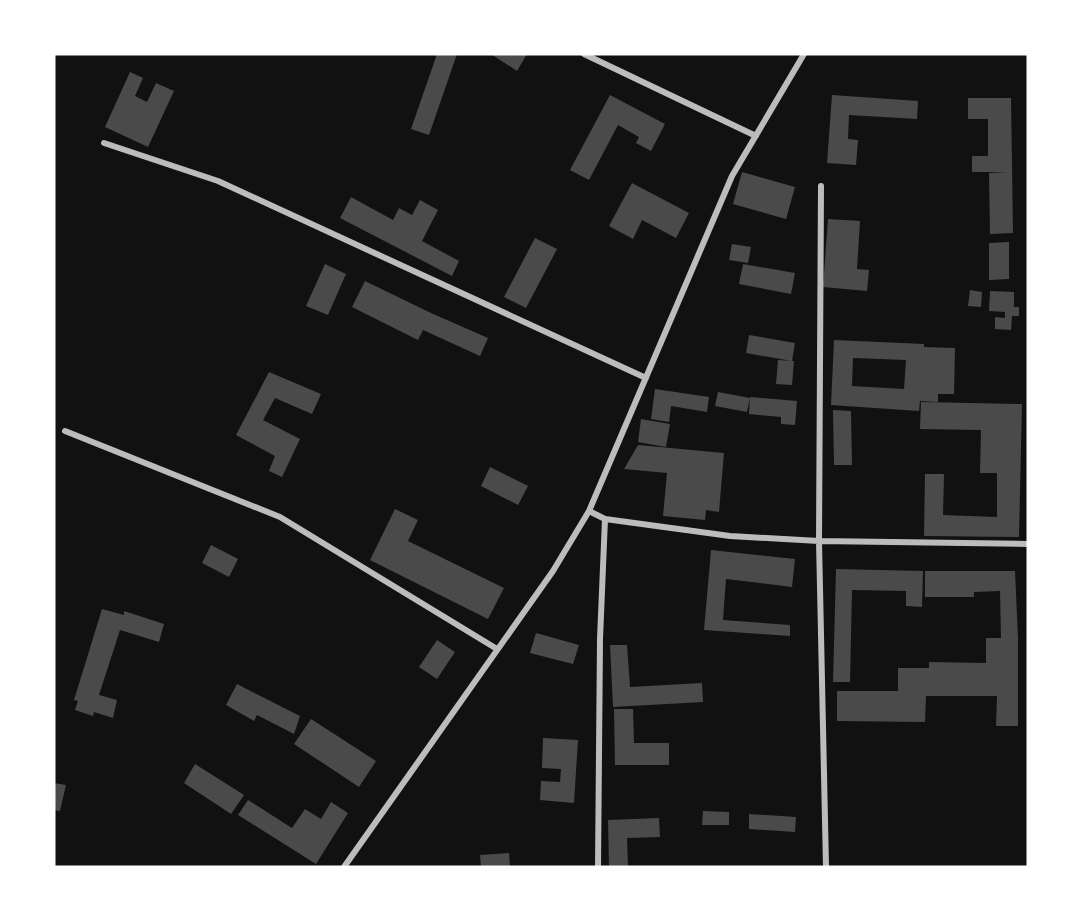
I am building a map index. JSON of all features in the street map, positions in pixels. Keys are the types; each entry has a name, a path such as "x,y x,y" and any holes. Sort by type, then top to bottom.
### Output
{"street":[{"path":"584,54 756,136"},
{"path":"344,867 553,571 589,511 732,176 804,54"},
{"path":"104,144 218,181 646,378"},
{"path":"821,186 819,541 826,867"},
{"path":"64,431 280,517 497,650"},
{"path":"589,511 605,519 730,536 819,541 1028,544"},
{"path":"598,867 600,639 605,519"}],"building":[{"path":"437,54 457,54 429,135 411,129"},
{"path":"491,54 527,54 517,71"},
{"path":"130,72 143,78 135,96 147,102 156,83 174,91 148,147 105,127"},
{"path":"610,95 665,124 651,151 636,143 639,137 618,125 589,180 570,170"},
{"path":"832,95 918,101 917,119 849,115 848,139 858,140 856,165 827,163"},
{"path":"968,98 1011,98 1013,233 990,234 989,173 1007,172 972,172 972,156 988,156 988,119 968,119"},
{"path":"742,172 795,187 786,219 733,204"},
{"path":"632,183 689,213 676,238 642,220 633,239 609,226"},
{"path":"351,197 393,220 399,208 412,215 420,200 438,210 422,241 459,261 452,276 340,218"},
{"path":"828,219 860,221 857,269 869,270 867,291 823,287"},
{"path":"535,238 557,249 526,308 504,297"},
{"path":"1009,242 1009,279 989,280 989,243"},
{"path":"732,244 751,247 748,263 729,260"},
{"path":"325,264 346,274 328,315 306,306"},
{"path":"743,264 795,273 791,294 739,284"},
{"path":"365,281 488,338 480,356 423,330 418,340 352,307"},
{"path":"970,290 982,292 981,307 968,306"},
{"path":"990,291 1014,292 1014,307 1019,307 1019,316 1012,316 1011,330 995,329 995,317 1005,318 1005,312 989,311"},
{"path":"749,335 795,343 792,361 746,353"},
{"path":"834,340 924,344 924,347 955,348 954,394 938,394 938,402 920,401 919,411 831,405","holes":["853,358 906,360 904,389 852,386"]},
{"path":"778,360 794,361 792,385 776,384"},
{"path":"269,372 321,394 312,414 275,398 263,420 300,439 282,477 269,471 275,456 236,435"},
{"path":"655,389 709,397 707,412 671,406 669,422 651,419"},
{"path":"718,392 750,398 747,412 715,406"},
{"path":"750,397 797,401 795,425 781,424 781,417 749,414"},
{"path":"921,402 1022,404 1019,537 924,536 925,474 944,474 943,515 997,517 997,473 980,473 981,430 920,429"},
{"path":"833,410 851,411 852,465 834,465"},
{"path":"641,419 670,424 666,447 638,442"},
{"path":"638,445 724,453 719,512 706,510 705,520 663,516 667,473 624,469"},
{"path":"490,467 528,486 518,505 481,486"},
{"path":"395,509 418,520 408,541 504,588 488,619 370,560"},
{"path":"211,545 238,559 229,577 202,563"},
{"path":"711,550 795,559 792,587 726,579 723,620 790,625 790,636 704,630"},
{"path":"836,569 923,571 922,607 906,606 906,591 852,590 850,682 833,682"},
{"path":"925,571 1015,571 1018,726 996,726 997,696 926,696 925,722 837,721 837,691 898,691 898,668 929,668 929,662 986,663 986,638 1001,638 1000,591 974,592 974,597 925,597"},
{"path":"102,609 124,615 124,611 164,624 159,642 120,630 99,695 117,700 113,718 94,712 93,716 75,710 78,701 74,700"},
{"path":"536,633 579,645 573,664 530,653"},
{"path":"437,640 455,652 437,679 419,667"},
{"path":"610,645 627,645 630,687 702,683 703,702 613,707"},
{"path":"237,684 300,716 294,734 257,715 254,721 226,705"},
{"path":"614,709 633,709 634,743 669,743 669,765 615,765"},
{"path":"311,719 376,761 359,787 294,744"},
{"path":"543,738 578,740 574,803 540,800 541,781 560,782 561,769 542,768"},
{"path":"195,764 244,795 231,814 184,783"},
{"path":"54,783 66,785 60,811 54,810"},
{"path":"248,800 292,828 305,809 321,819 331,802 348,813 316,864 238,815"},
{"path":"703,811 729,812 729,825 702,825"},
{"path":"749,814 796,817 795,832 749,829"},
{"path":"659,818 660,837 627,838 628,867 609,867 608,820"},
{"path":"509,853 510,867 481,867 480,855"}]}
